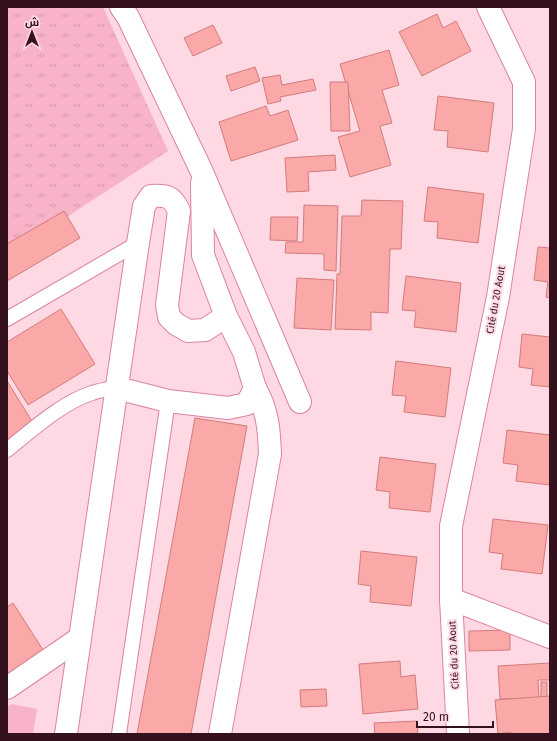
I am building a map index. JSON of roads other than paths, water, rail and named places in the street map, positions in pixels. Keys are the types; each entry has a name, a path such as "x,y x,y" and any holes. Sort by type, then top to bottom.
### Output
{"street":[{"name":"Cité du 20 Aout","path":"458,734 451,599 451,526 498,297 524,128 524,82 488,7"},
{"path":"131,10 300,402"},
{"path":"202,172 203,256 226,316 244,352 255,388 262,401 269,424 270,454 220,734"},
{"path":"66,734 138,243 144,206 151,196 164,195 175,201 179,211 167,305 169,317 176,324 188,331 205,330 226,316"},
{"path":"117,388 168,401 228,408 247,404 255,388"},
{"path":"451,599 550,637"},
{"path":"7,688 80,638"}],"lane":[{"path":"7,319 138,243"},
{"path":"7,450 56,412 76,400 92,393 117,388"},
{"path":"119,734 168,401"}]}
